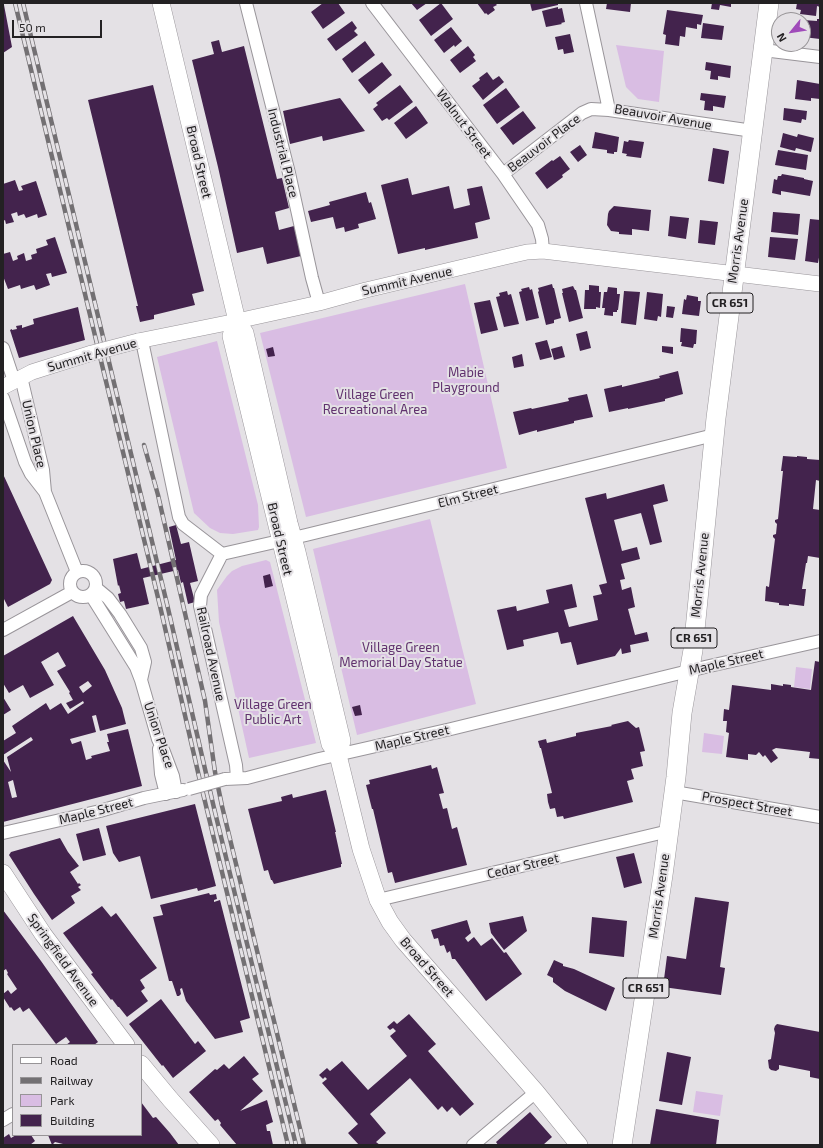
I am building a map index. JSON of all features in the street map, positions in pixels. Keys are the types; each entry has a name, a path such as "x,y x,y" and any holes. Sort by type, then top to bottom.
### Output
{"main road":[{"name":"Broad Street","path":"161,3 237,321 232,336 342,741 338,756 361,849 378,900 390,922 403,940 536,1092 579,1145"},
{"name":"Morris Avenue","path":"622,1145 669,831 688,671 693,650 714,435 769,3"},
{"name":"Springfield Avenue","path":"3,873 43,934 122,1044"},
{"path":"142,1065 211,1145"}],"street":[{"name":"Industrial Place","path":"246,3 289,172 312,278 319,303"},
{"name":"Walnut Street","path":"372,3 502,174 538,225 542,240 542,251"},
{"name":"Beauvoir Avenue","path":"586,3 609,110 753,131"},
{"path":"763,50 820,57"},
{"name":"Beauvoir Place","path":"502,174 582,113 591,109 609,110"},
{"name":"Summit Avenue","path":"13,382 32,372 92,353 140,341 319,303 366,290 505,257 542,251 820,284"},
{"path":"140,341 179,517 183,524 222,554"},
{"name":"Union Place","path":"3,348 43,470 46,492 78,572 82,571 90,573 96,580 94,592 142,680 158,739 161,774 171,793"},
{"name":"Union Place","path":"3,398 25,462 31,474 46,492"},
{"name":"Elm Street","path":"222,554 287,540 714,435"},
{"name":"Railroad Avenue","path":"222,554 201,595 200,606 236,766 231,779"},
{"path":"78,572 71,579 70,583 72,592 83,598 94,592"},
{"path":"3,630 72,592"},
{"name":"Maple Street","path":"3,833 100,811 144,798 231,779 247,778 319,759 338,756 458,728 688,671 820,641"},
{"name":"Prospect Street","path":"674,792 820,817"},
{"name":"Cedar Street","path":"378,900 669,831"},
{"path":"473,1145 536,1092"},
{"path":"3,1120 12,1115"}],"green space":[{"path":"616,45 664,51 659,102 638,99 626,87"},
{"name":"Village Green Recreational Area","path":"465,284 507,468 306,517 260,333"},
{"path":"217,341 258,505 258,530 233,534 220,533 210,528 194,513 157,357"},
{"name":"Village Green Memorial Day Statue","path":"430,519 476,704 357,735 313,549"},
{"name":"Village Green Public Art","path":"266,560 270,562 316,743 249,758 219,622 217,590 232,571 242,566"},
{"path":"796,667 812,669 810,689 794,687"},
{"path":"704,733 724,736 722,754 702,752"},
{"path":"696,1091 723,1095 720,1116 693,1112"}],"building":[{"path":"323,3 338,3 345,13 323,29 311,12"},
{"path":"411,3 427,3 417,10"},
{"path":"441,3 453,19 431,36 419,20"},
{"path":"477,3 495,3 497,5 493,7 495,10 488,15 486,13 485,14"},
{"path":"530,3 558,3 558,5 532,11"},
{"path":"607,3 631,3 630,12 606,9"},
{"path":"712,3 731,3 731,7 720,5 719,10 711,9"},
{"path":"797,3 820,3 820,7 817,6 816,16 811,15 811,12 800,12 801,10 796,9"},
{"path":"4,5 12,47 3,53 3,6"},
{"path":"558,7 558,9 562,8 565,22 546,27 542,11"},
{"path":"667,10 703,15 701,25 697,24 697,29 686,27 685,37 680,36 679,46 665,44 666,35 663,34"},
{"path":"817,19 820,19 820,39 811,38 811,21 817,21"},
{"path":"352,21 357,28 354,31 358,35 336,51 327,39"},
{"path":"703,23 724,26 722,40 701,38"},
{"path":"451,27 462,41 444,53 434,40"},
{"path":"570,34 574,52 564,54 563,49 558,50 555,37"},
{"path":"219,40 222,52 244,46 277,179 282,178 289,208 275,212 279,230 294,226 301,256 267,264 263,247 237,253 192,60 214,54 211,42"},
{"path":"365,41 375,55 352,73 342,59"},
{"path":"468,46 475,55 473,57 476,61 460,73 450,60"},
{"path":"382,62 392,75 369,94 358,80"},
{"path":"706,62 731,66 730,78 718,76 718,80 710,79 711,71 705,70"},
{"path":"487,72 493,80 499,76 504,82 483,100 472,86"},
{"path":"797,80 820,84 820,99 811,98 811,101 795,99"},
{"path":"153,85 204,291 192,294 195,305 154,315 154,319 140,322 136,306 138,306 88,100"},
{"path":"400,85 413,102 389,120 387,118 382,121 373,109 378,105 376,103"},
{"path":"506,88 520,107 497,124 483,105"},
{"path":"701,93 726,96 724,108 713,106 713,111 704,110 705,101 700,100"},
{"path":"340,98 365,131 323,141 322,136 290,144 283,111"},
{"path":"416,106 428,123 406,139 394,123"},
{"path":"784,108 807,111 806,120 802,119 801,123 783,120"},
{"path":"523,111 536,128 513,145 500,128"},
{"path":"595,132 619,137 617,152 614,152 614,154 607,153 607,150 592,148"},
{"path":"783,133 797,137 798,134 814,138 811,152 796,148 795,151 780,147"},
{"path":"629,140 644,142 641,158 626,156 627,154 622,153 624,141 628,142"},
{"path":"580,145 587,155 578,162 570,152"},
{"path":"713,148 729,151 724,184 708,181"},
{"path":"778,150 808,155 806,170 775,165"},
{"path":"560,156 570,169 562,175 563,177 547,189 535,173"},
{"path":"782,174 813,181 810,196 781,191 781,195 772,193 774,179 777,180 778,176 781,176"},
{"path":"408,178 412,195 449,186 454,209 470,205 467,189 482,186 490,219 475,223 478,238 425,250 425,248 398,254 381,185"},
{"path":"15,180 19,191 23,190 21,186 36,181 47,215 38,218 37,214 26,218 24,214 18,216 17,212 11,214 14,222 6,224 5,220 3,221 3,184"},
{"path":"366,192 369,203 371,202 376,219 358,224 359,228 345,232 344,227 336,229 333,217 311,222 308,211 330,205 329,202"},
{"path":"614,206 651,210 649,231 632,229 632,235 619,234 619,232 611,231 607,225 608,214"},
{"path":"773,212 800,214 798,235 771,232"},
{"path":"670,216 689,218 686,239 668,236"},
{"path":"810,219 820,220 820,252 818,263 805,261"},
{"path":"700,220 718,222 715,245 698,243"},
{"path":"55,237 67,273 52,277 51,273 46,274 50,285 36,290 34,285 21,289 20,285 8,289 3,276 3,254 10,252 13,261 18,259 17,256 24,253 26,261 32,259 31,255 37,253 36,249 48,245 46,240"},
{"path":"770,237 798,239 795,260 768,257"},
{"path":"552,284 561,318 554,320 554,323 546,325 538,288"},
{"path":"589,285 599,286 599,292 601,292 600,308 596,307 596,309 584,309 585,290 589,290"},
{"path":"573,286 576,290 583,318 569,322 562,289"},
{"path":"529,287 530,290 532,289 539,318 526,321 519,292 522,291 521,289"},
{"path":"608,287 617,288 617,294 620,294 618,310 617,312 613,312 613,316 604,315 605,308 602,308 604,292 607,292"},
{"path":"507,291 508,295 511,294 519,324 504,327 496,297 500,296 499,293"},
{"path":"624,291 640,292 636,325 621,323"},
{"path":"647,292 663,294 661,317 658,316 657,321 644,319"},
{"path":"687,295 698,297 698,301 701,301 699,316 682,314 684,299 686,300"},
{"path":"490,300 498,330 481,334 474,303"},
{"path":"667,306 675,307 673,318 666,317"},
{"path":"78,307 85,340 19,358 10,330 17,329 16,326 22,325 22,328 34,324 33,319"},
{"path":"681,328 697,330 696,344 694,344 693,348 681,346"},
{"path":"587,331 591,348 580,351 576,334"},
{"path":"547,340 552,357 540,360 535,343"},
{"path":"562,346 565,357 554,360 551,349"},
{"path":"662,346 673,347 673,354 662,352"},
{"path":"273,347 275,356 268,357 266,349"},
{"path":"522,354 524,366 514,368 512,357"},
{"path":"678,371 683,394 665,399 665,401 609,412 604,389 622,385 622,387 660,378 659,376"},
{"path":"587,394 593,417 537,432 537,430 519,435 513,412 569,401 568,398"},
{"path":"783,456 807,457 807,459 820,460 820,481 816,480 813,509 820,510 820,558 808,556 802,589 806,589 804,606 789,604 789,606 779,605 779,603 765,601 766,586 769,587 775,539 773,535 776,534 777,524 775,520 778,519"},
{"path":"3,474 52,580 50,584 8,607 3,597"},
{"path":"664,484 668,501 653,505 662,542 650,545 641,513 614,520 622,551 637,547 640,559 621,564 625,579 620,580 622,590 631,587 635,607 628,609 635,635 647,632 649,641 630,645 631,652 622,654 621,648 615,656 577,665 571,642 561,644 558,632 523,640 524,646 507,650 497,610 516,606 517,611 549,603 546,590 572,584 577,607 564,610 569,627 598,620 593,596 602,594 599,585 607,583 585,498 606,493 607,499"},
{"path":"176,525 181,544 189,542 198,581 190,583 195,602 188,604 183,582 181,583 178,570 143,578 149,604 126,609 124,601 120,602 118,594 121,593 119,585 118,586 113,559 137,553 141,569 176,560 169,527"},
{"path":"270,574 273,586 265,588 263,576"},
{"path":"73,616 105,670 122,708 126,724 100,731 96,715 92,716 96,732 70,739 72,744 81,741 86,760 92,758 91,756 110,751 107,742 109,742 107,734 128,729 142,786 3,822 3,760 11,772 7,757 33,740 31,737 3,755 3,741 16,733 12,726 46,703 50,710 61,703 68,714 84,703 83,701 70,709 66,703 73,700 69,693 70,692 57,671 66,666 58,652 41,662 54,685 30,698 23,685 9,693 3,683 3,656","holes":["88,681 92,686 83,693 79,687","13,780 17,797 12,798 8,782"]},
{"path":"815,661 820,662 820,759 809,758 810,752 776,748 772,750 778,758 771,763 765,755 763,757 759,752 756,755 748,754 748,760 726,757 729,733 726,732 727,721 723,721 724,709 729,710 732,685 771,690 771,684 783,686 783,684 791,685 791,687 811,690"},
{"path":"3,697 11,710 3,715"},
{"path":"360,705 362,715 355,716 352,707"},
{"path":"628,721 636,728 639,727 645,751 640,752 643,766 631,769 634,779 627,781 633,802 564,819 563,816 557,817 555,808 550,809 548,802 547,794 552,793 538,741 546,739 547,743 576,736 576,733 612,726 611,725"},
{"path":"431,765 432,769 437,767 444,793 439,794 443,809 447,808 452,829 457,827 467,865 395,883 392,872 388,873 366,785 370,784 369,780"},
{"path":"326,790 336,832 342,864 341,867 274,884 268,870 264,871 248,809 282,801 281,797 292,794 293,798"},
{"path":"195,804 216,886 198,891 197,888 151,899 140,856 119,862 113,853 106,826"},
{"path":"99,828 106,855 83,861 76,834"},
{"path":"60,838 68,852 79,866 70,872 78,884 79,883 81,885 78,887 81,890 71,896 75,903 52,920 9,855 11,852"},
{"path":"634,853 642,883 624,888 616,857"},
{"path":"209,893 210,895 216,894 217,899 214,900 214,902 220,900 250,1018 240,1021 243,1032 215,1039 186,1001 182,988 180,989 181,994 177,996 172,981 169,981 153,917 163,915 160,905"},
{"path":"695,897 729,902 720,967 725,968 721,995 663,987 667,956 686,959"},
{"path":"102,906 111,917 116,913 157,968 140,980 145,988 141,991 148,1001 127,1017 112,999 111,1000 91,974 93,973 63,933"},
{"path":"3,910 98,1042 95,1044 67,1044 70,1042 66,1037 56,1044 29,1008 23,1012 20,1007 14,1011 11,1007 10,1008 3,997 3,994 8,990 11,994 17,989 7,974 6,969 3,971"},
{"path":"523,916 527,931 504,950 491,933 489,923"},
{"path":"592,917 627,921 624,957 589,953"},
{"path":"467,920 471,933 465,938 468,942 474,937 481,946 492,938 504,953 506,952 522,974 486,1001 455,959 452,959 450,951 447,953 444,945 440,946 438,938 434,939 431,930"},
{"path":"554,960 563,964 563,966 574,969 615,988 606,1011 565,991 553,982 553,978 547,975"},
{"path":"161,999 195,1044 198,1041 206,1051 173,1078 129,1024"},
{"path":"409,1014 436,1044 428,1051 474,1104 460,1116 452,1107 447,1112 442,1106 438,1110 410,1078 370,1114 386,1133 376,1142 380,1145 359,1145 348,1133 358,1124 322,1083 327,1079 325,1077 323,1079 319,1075 327,1068 330,1071 342,1061 368,1090 407,1056 390,1036 396,1031 393,1028 390,1030 387,1027 394,1021 397,1024"},
{"path":"777,1024 820,1032 820,1079 810,1077 810,1071 779,1065 779,1069 776,1071 769,1068 768,1060 771,1059 775,1033 774,1029"},
{"path":"667,1052 691,1057 682,1105 659,1101"},
{"path":"244,1056 259,1074 252,1079 263,1091 240,1111 267,1100 273,1122 266,1125 267,1131 270,1131 273,1145 237,1145 220,1125 221,1123 218,1119 215,1121 189,1092 215,1069 217,1070 224,1064 229,1069"},
{"path":"142,1103 153,1118 156,1117 179,1145 67,1145 55,1142 52,1145 48,1136 142,1136"},
{"path":"656,1109 719,1120 716,1145 650,1145"},
{"path":"530,1112 552,1137 543,1145 498,1145 496,1142"},
{"path":"9,1134 11,1138 14,1136 32,1136 35,1141 30,1145 5,1145 3,1143 3,1138"}],"railway":[{"path":"15,3 288,1145"},
{"path":"23,3 167,604 214,808 296,1145"},
{"path":"144,445 158,495 205,701 215,772 222,806 304,1145"}],"park label":[{"name":"Mabie Playground","path":"466,380"}]}
